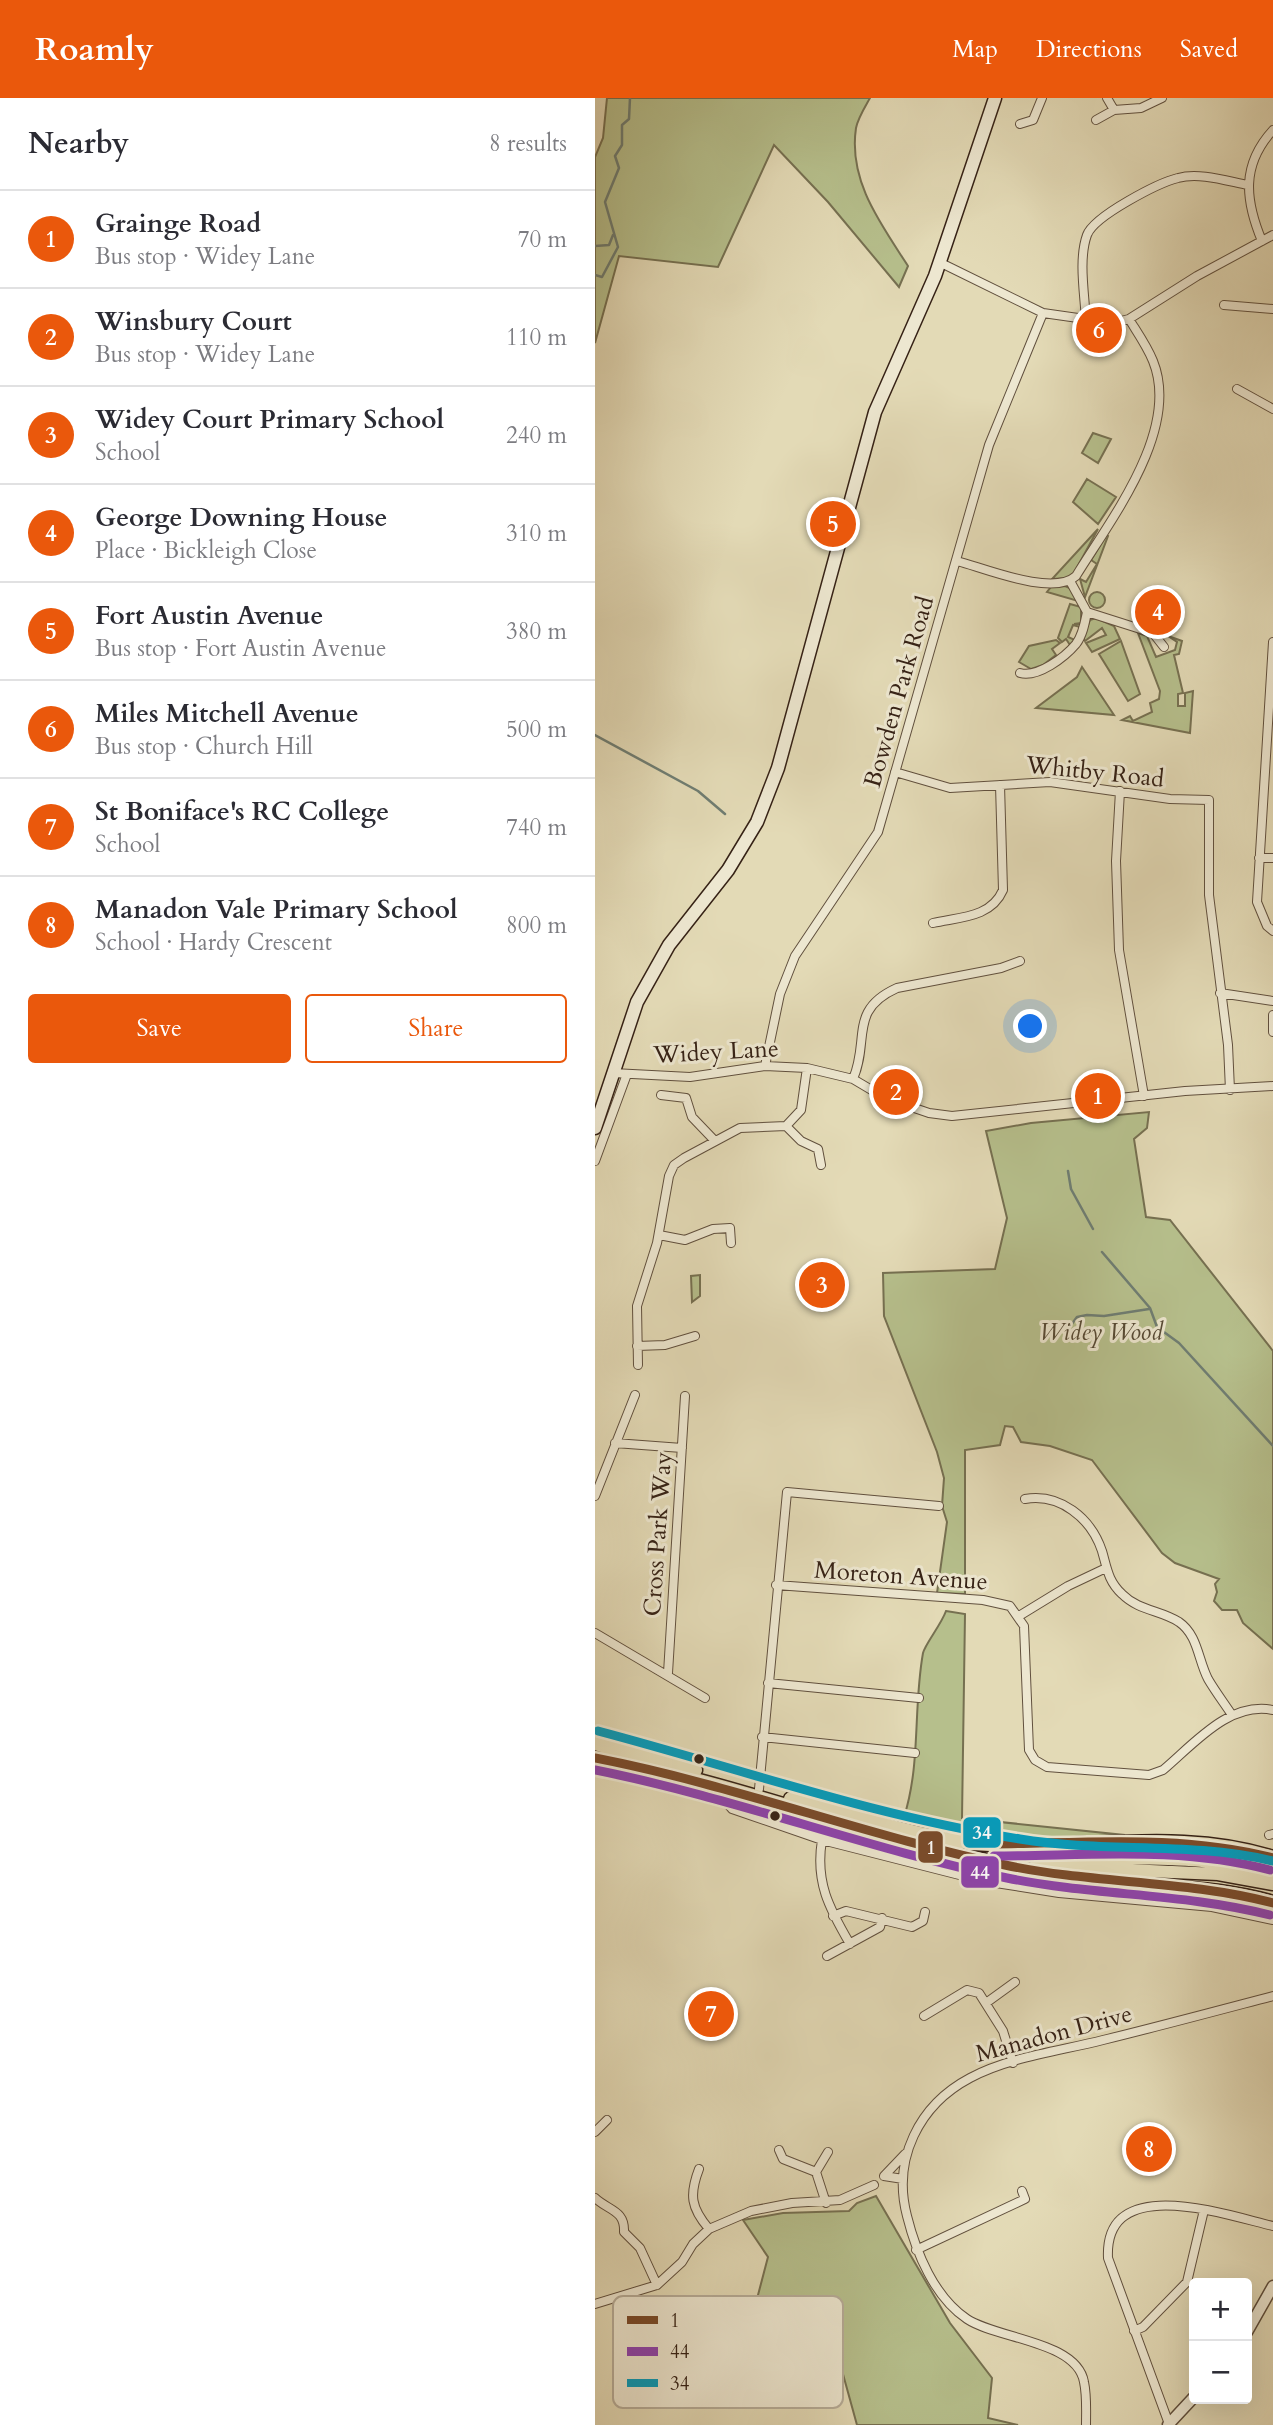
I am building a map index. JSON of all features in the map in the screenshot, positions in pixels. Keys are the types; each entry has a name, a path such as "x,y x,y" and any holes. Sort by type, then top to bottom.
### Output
{"highway":[{"path":"595,1743 896,1840 996,1863 1114,1882 1227,1893 1273,1903"},
{"path":"595,1758 731,1786 759,1789 901,1828 976,1843 1208,1844 1246,1849 1273,1858"}],"main road":[{"path":"595,1128 637,1002 655,968 728,870 757,822 778,768 875,412 940,262 995,98"},
{"path":"976,1843 1067,1857 1229,1864 1273,1874"},
{"path":"996,1863 1242,1877 1273,1884"}],"street":[{"path":"1020,124 1033,120 1042,98"},
{"path":"1107,98 1114,110"},
{"path":"1096,120 1114,110 1141,108 1162,98"},
{"path":"1262,241 1249,209 1248,185 1260,144 1273,130"},
{"path":"1086,322 1084,260 1087,233 1110,211 1178,178 1209,178 1248,185"},
{"path":"940,262 1043,313 1086,322 1113,324 1129,319 1273,234"},
{"path":"1224,305 1273,309"},
{"name":"Bowden Park Road","path":"765,1066 787,972 878,832 989,445 1043,313"},
{"path":"1070,581 1146,456 1156,425 1160,404 1154,363 1129,319"},
{"path":"1237,389 1273,409"},
{"path":"957,561 1041,584 1070,581"},
{"path":"1070,581 1087,612 1153,633 1164,647"},
{"path":"1020,673 1032,675 1044,669 1076,644 1087,612"},
{"path":"1273,642 1268,779 1257,902 1267,926 1273,931"},
{"name":"Whitby Road","path":"895,772 950,788 1050,782 1170,799 1209,800 1209,895 1220,993"},
{"path":"933,923 985,912 998,901 1003,890 1000,785"},
{"path":"1120,791 1116,861 1119,950 1144,1096"},
{"path":"1259,858 1273,858"},
{"path":"853,1079 867,1009 884,993 897,988 1001,968 1020,961"},
{"path":"1230,1090 1220,993 1273,1001"},
{"path":"1273,1018 1273,1032"},
{"name":"Widey Lane","path":"613,1073 689,1077 765,1066 807,1068 853,1079 885,1098 929,1113 953,1116 1273,1086"},
{"path":"786,1126 801,1110 807,1068"},
{"path":"595,1161 627,1074"},
{"path":"661,1095 689,1100 690,1113 715,1141"},
{"path":"638,1365 639,1298 659,1235 669,1176 674,1164 715,1141 751,1126 786,1126 801,1141 818,1149 828,1145"},
{"path":"818,1149 821,1166"},
{"path":"659,1235 685,1240 713,1229 730,1228 731,1243"},
{"path":"638,1346 665,1345 695,1336"},
{"path":"595,1496 635,1395"},
{"name":"Cross Park Way","path":"668,1674 685,1396"},
{"path":"615,1443 682,1448"},
{"path":"759,1789 776,1585 787,1492 939,1506"},
{"path":"1025,1499 1050,1499 1066,1504 1078,1514 1096,1538 1110,1580 1136,1606 1181,1623 1195,1643 1207,1676 1232,1715"},
{"path":"1106,1569 1068,1586 1019,1616 1025,1635 1026,1735 1035,1760 1047,1767 1149,1775 1163,1770 1232,1715 1248,1709 1273,1710"},
{"name":"Moreton Avenue","path":"776,1585 990,1601 1010,1606 1019,1616"},
{"path":"595,1633 705,1698"},
{"path":"768,1683 919,1698"},
{"path":"762,1737 915,1753"},
{"path":"731,1786 726,1802 732,1808 822,1840 996,1883 1059,1894 1212,1908 1273,1920"},
{"path":"822,1840 819,1878 833,1916 850,1944"},
{"path":"833,1916 846,1911 912,1927 923,1921 925,1912"},
{"path":"827,1956 880,1927 883,1919"},
{"path":"986,2003 1015,1982"},
{"path":"924,2016 967,1990 979,1993 1003,2031 1013,2063"},
{"name":"Manadon Drive","path":"903,2179 905,2154 926,2112 942,2097 971,2078 1013,2063 1273,1996"},
{"path":"595,2132 607,2120"},
{"path":"779,2150 783,2159 816,2172"},
{"path":"826,2203 816,2172 828,2152"},
{"path":"905,2154 884,2176 903,2179 905,2208 916,2250 945,2298 965,2318 986,2329 1056,2351 1076,2365 1084,2381 1086,2425"},
{"path":"699,2169 693,2185 691,2203 709,2230"},
{"path":"620,2296 657,2284 682,2262 693,2244 709,2230 768,2207 826,2203 853,2196 874,2185"},
{"path":"916,2250 1025,2199 1022,2192"},
{"path":"595,2198 603,2206 619,2212 625,2221 624,2232 640,2248 657,2284"},
{"path":"1189,2402 1168,2425 1108,2258 1108,2246 1114,2227 1123,2216 1148,2206 1204,2210 1273,2225"},
{"path":"1134,2331 1143,2327 1187,2282 1204,2210"},
{"path":"1252,2323 1273,2286"},
{"path":"595,2304 613,2298"}],"green space":[{"path":"607,98 870,98 856,128 857,166 869,201 908,266 899,287 828,202 774,145 718,267 619,256 595,343 595,157 603,138"},
{"path":"1093,433 1111,439 1098,463 1082,453"},
{"path":"1087,479 1116,497 1098,524 1073,502"},
{"path":"1098,529 1074,573 1068,578 1052,579"},
{"path":"1106,535 1108,536 1085,597 1080,579 1086,582 1097,564 1091,560"},
{"path":"1065,586 1072,589 1078,601 1047,592 1051,587"},
{"path":"1097,592 1103,594 1103,606 1097,608 1091,606 1089,600 1091,594"},
{"path":"1070,604 1081,607 1081,623 1074,624 1081,624 1080,627 1073,625 1068,637 1075,640 1070,645 1066,639 1062,642 1058,638"},
{"path":"1096,618 1114,626 1120,639 1092,652 1086,643 1106,635 1102,628 1085,641 1083,637 1090,620"},
{"path":"1138,633 1147,636 1156,657 1175,650 1177,642 1168,636 1182,641 1179,654 1174,655 1183,693 1178,694 1178,706 1185,706 1185,693 1193,691 1190,733 1122,720 1130,716 1133,721 1152,712 1150,703 1159,699 1160,691"},
{"path":"1056,640 1060,643 1052,649 1056,655 1043,665 1031,669 1019,662 1029,646"},
{"path":"1121,641 1140,694 1128,701 1099,654"},
{"path":"1082,667 1114,715 1036,708 1077,677"},
{"name":"Widey Wood","path":"1149,1112 1147,1128 1134,1139 1146,1217 1170,1220 1273,1351 1273,1649 1243,1623 1237,1610 1222,1610 1214,1601 1217,1592 1215,1584 1219,1579 1175,1563 1162,1553 1092,1460 1050,1446 1021,1442 1013,1427 1005,1426 1000,1445 965,1450 965,1594 937,1593 947,1522 942,1506 944,1478 937,1452 884,1316 883,1273 995,1269 1007,1218 986,1131 1031,1123"},
{"path":"700,1275 700,1296 692,1302 691,1276"},
{"path":"946,1611 965,1614 962,1818 1124,1835 1123,1840 1040,1841 984,1838 930,1827 904,1817 913,1777 923,1653"},
{"path":"876,2196 950,2323 992,2378 988,2418 1018,2425 857,2425 843,2374 843,2296 758,2296 768,2257 743,2220 783,2213 849,2211 857,2203"}],"waterway":[{"path":"595,275 602,277 618,247 605,202 619,168 615,156 622,145 622,125 629,119 630,98"},
{"path":"595,246 609,245 613,235"},
{"path":"595,735 698,791 725,814"},
{"path":"1068,1171 1071,1189 1093,1229"},
{"path":"1102,1252 1150,1308 1157,1327 1179,1343 1273,1446"},
{"path":"1068,1329 1077,1317 1149,1309"}],"transit line":[{"name":"34","path":"598,1731 860,1805 966,1830 1052,1843 1210,1851 1273,1861"},
{"name":"1","path":"595,1758 698,1782 902,1840 1005,1865 1072,1876 1207,1890 1273,1903"},
{"name":"44","path":"595,1770 647,1781 904,1853 1007,1878 1205,1902 1270,1915"},
{"name":"1","path":"994,1844 1169,1843 1238,1850 1273,1858"},
{"name":"44","path":"994,1856 1167,1855 1270,1870"}],"place":[{"name":"Miles Mitchell Avenue","path":"1099,330"},
{"name":"Fort Austin Avenue","path":"833,524"},
{"name":"George Downing House","path":"1158,612"},
{"name":"Winsbury Court","path":"896,1092"},
{"name":"Grainge Road","path":"1098,1096"},
{"name":"Widey Court Primary School","path":"822,1285"},
{"name":"St Boniface's RC College","path":"711,2014"},
{"name":"Manadon Vale Primary School","path":"1149,2149"}]}
